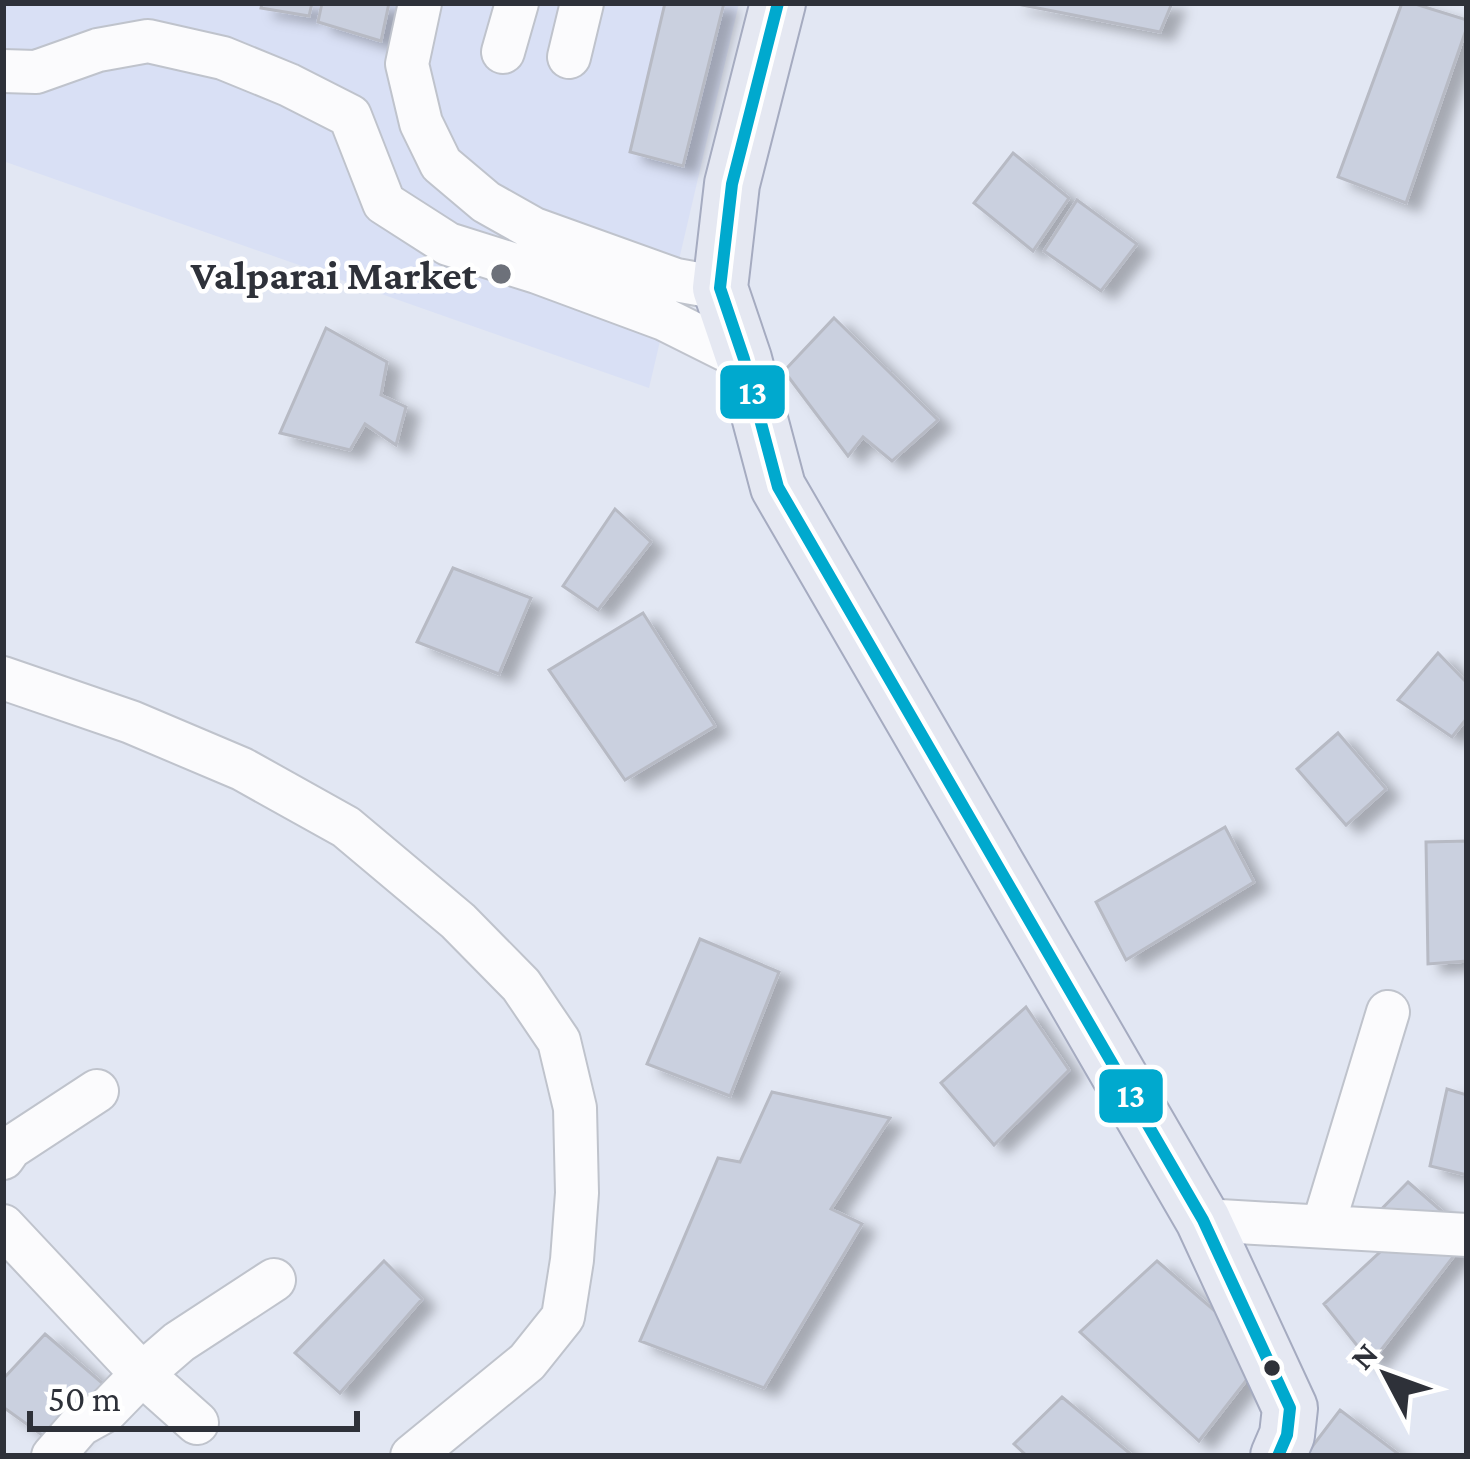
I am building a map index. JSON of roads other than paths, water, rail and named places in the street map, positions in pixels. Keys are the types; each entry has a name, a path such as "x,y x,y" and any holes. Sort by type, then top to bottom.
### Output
{"main road":[{"path":"778,3 732,184 721,288 778,487 1203,1220 1291,1408 1278,1456"}],"street":[{"path":"420,3 407,64 421,123 441,164 486,202 534,229 676,280 721,288"},
{"path":"503,52 517,3"},
{"path":"569,57 582,3"},
{"path":"3,71 36,72 98,50 148,41 223,58 350,116 384,203 448,244 664,319 744,359"},
{"path":"3,678 131,722 242,769 346,826 490,953 521,985 559,1041 575,1108 577,1193 563,1317 527,1362 412,1456"},
{"path":"1323,1226 1388,1012"},
{"path":"3,1158 10,1148 97,1091"},
{"path":"1203,1220 1467,1235"},
{"path":"3,1226 142,1374 197,1423"},
{"path":"53,1456 80,1425 107,1410 178,1342 274,1280"}],"place":[{"name":"Valparai Market","path":"501,274"}]}
